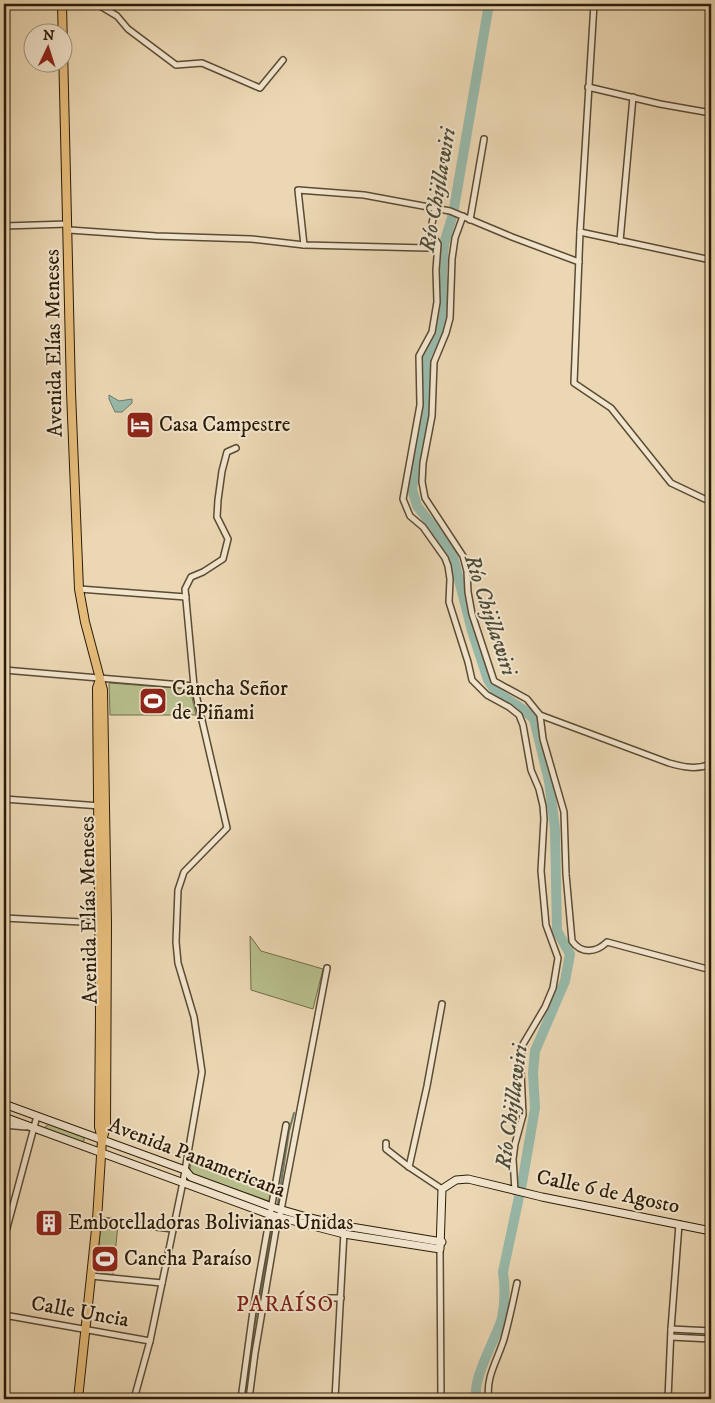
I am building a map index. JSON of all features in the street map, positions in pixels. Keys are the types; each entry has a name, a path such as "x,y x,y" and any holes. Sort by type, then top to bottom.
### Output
{"main road":[{"name":"Avenida Elías Meneses","path":"62,4 69,227 71,392 79,589 85,622 100,679 97,688 102,806 103,923 99,1127 102,1140 97,1220 78,1399"},
{"name":"Avenida Panamericana","path":"4,1104 185,1170 191,1177 276,1212"},
{"name":"Avenida Panamericana","path":"4,1117 183,1182 276,1212 344,1230 441,1245"},
{"name":"Calle 6 de Agosto","path":"442,1189 451,1183 464,1179 711,1231"},
{"path":"441,1245 442,1189"}],"street":[{"path":"97,4 117,16 128,29 176,64 202,63 260,88 283,60"},
{"path":"594,4 580,232 574,383 611,408 672,483 711,502"},
{"path":"588,88 711,113"},
{"path":"620,241 633,97"},
{"path":"470,220 484,139"},
{"path":"304,245 298,190 364,195 450,211 579,262"},
{"path":"4,226 69,227 156,236 251,239 304,245 427,248 435,209"},
{"path":"461,215 452,259 450,318 434,362 432,416 423,464 422,482 425,498 464,556 472,614 494,681 527,699 540,715 669,764 687,768 704,767 711,764"},
{"path":"580,232 711,260"},
{"path":"431,233 438,244 436,270 437,302 432,332 418,356 420,405 403,499 410,516 423,527 445,558 450,579 449,602 472,680 487,696 509,707 519,715 523,725 531,770 539,789 543,806 541,871 546,925 558,958 553,988 545,1007 522,1046 523,1115 513,1158 519,1192"},
{"path":"134,1399 150,1340 162,1283 183,1182 202,1072 194,1017 178,963 176,942 178,890 184,872 227,828 194,686 185,589 191,577 203,572 223,559 228,539 217,517 218,500 227,452 236,448"},
{"path":"79,589 186,598"},
{"path":"4,670 194,686"},
{"path":"540,715 542,739 564,812 566,874 572,941 576,947 586,951 594,951 607,942 711,970"},
{"path":"4,799 102,806"},
{"path":"4,918 103,923"},
{"path":"241,1399 248,1343 326,968"},
{"path":"410,1167 442,1004"},
{"path":"4,1239 37,1116"},
{"path":"4,1125 33,1128"},
{"path":"249,1399 276,1212 286,1125"},
{"path":"386,1143 386,1149 442,1189"},
{"path":"97,1220 173,1229"},
{"path":"668,1399 679,1224"},
{"path":"335,1399 344,1230"},
{"path":"441,1245 442,1399"},
{"path":"91,1276 162,1283"},
{"path":"489,1399 491,1374 503,1342 517,1283"},
{"path":"326,1298 341,1298"},
{"name":"Calle Uncia","path":"4,1315 150,1340"},
{"path":"671,1329 711,1330"},
{"path":"671,1337 711,1339"}],"green space":[{"path":"109,683 190,689 196,715 110,715"},
{"path":"250,936 261,951 323,969 313,1009 251,990"},
{"path":"49,1124 84,1137 84,1141 82,1142 46,1130 45,1127"},
{"path":"191,1159 272,1188 269,1201 193,1174 190,1170"},
{"path":"104,1223 118,1224 113,1275 96,1273 101,1225"}],"shaded area":[{"path":"109,395 119,401 132,399 132,403 122,412 115,412"}],"waterway":[{"name":"Río Chijllawiri","path":"477,1399 477,1382 502,1318 503,1272 523,1178 535,1108 533,1073 535,1051 565,981 570,954 557,931 555,829 549,781 534,719 524,710 496,692 488,680 472,631 453,556 417,506 412,489 417,453 427,418 426,357 442,322 444,244 453,214 489,4"},
{"path":"278,1203 289,1131 294,1113"},
{"path":"245,1399 255,1323 274,1220"}],"place":[{"name":"Casa Campestre","path":"140,425"},
{"name":"Cancha Señor de Piñami","path":"153,701"},
{"name":"Embotelladoras Bolivianas Unidas","path":"49,1223"},
{"name":"Cancha Paraíso","path":"105,1259"}],"district":[{"name":"PARAÍSO","path":"285,1304"}]}
